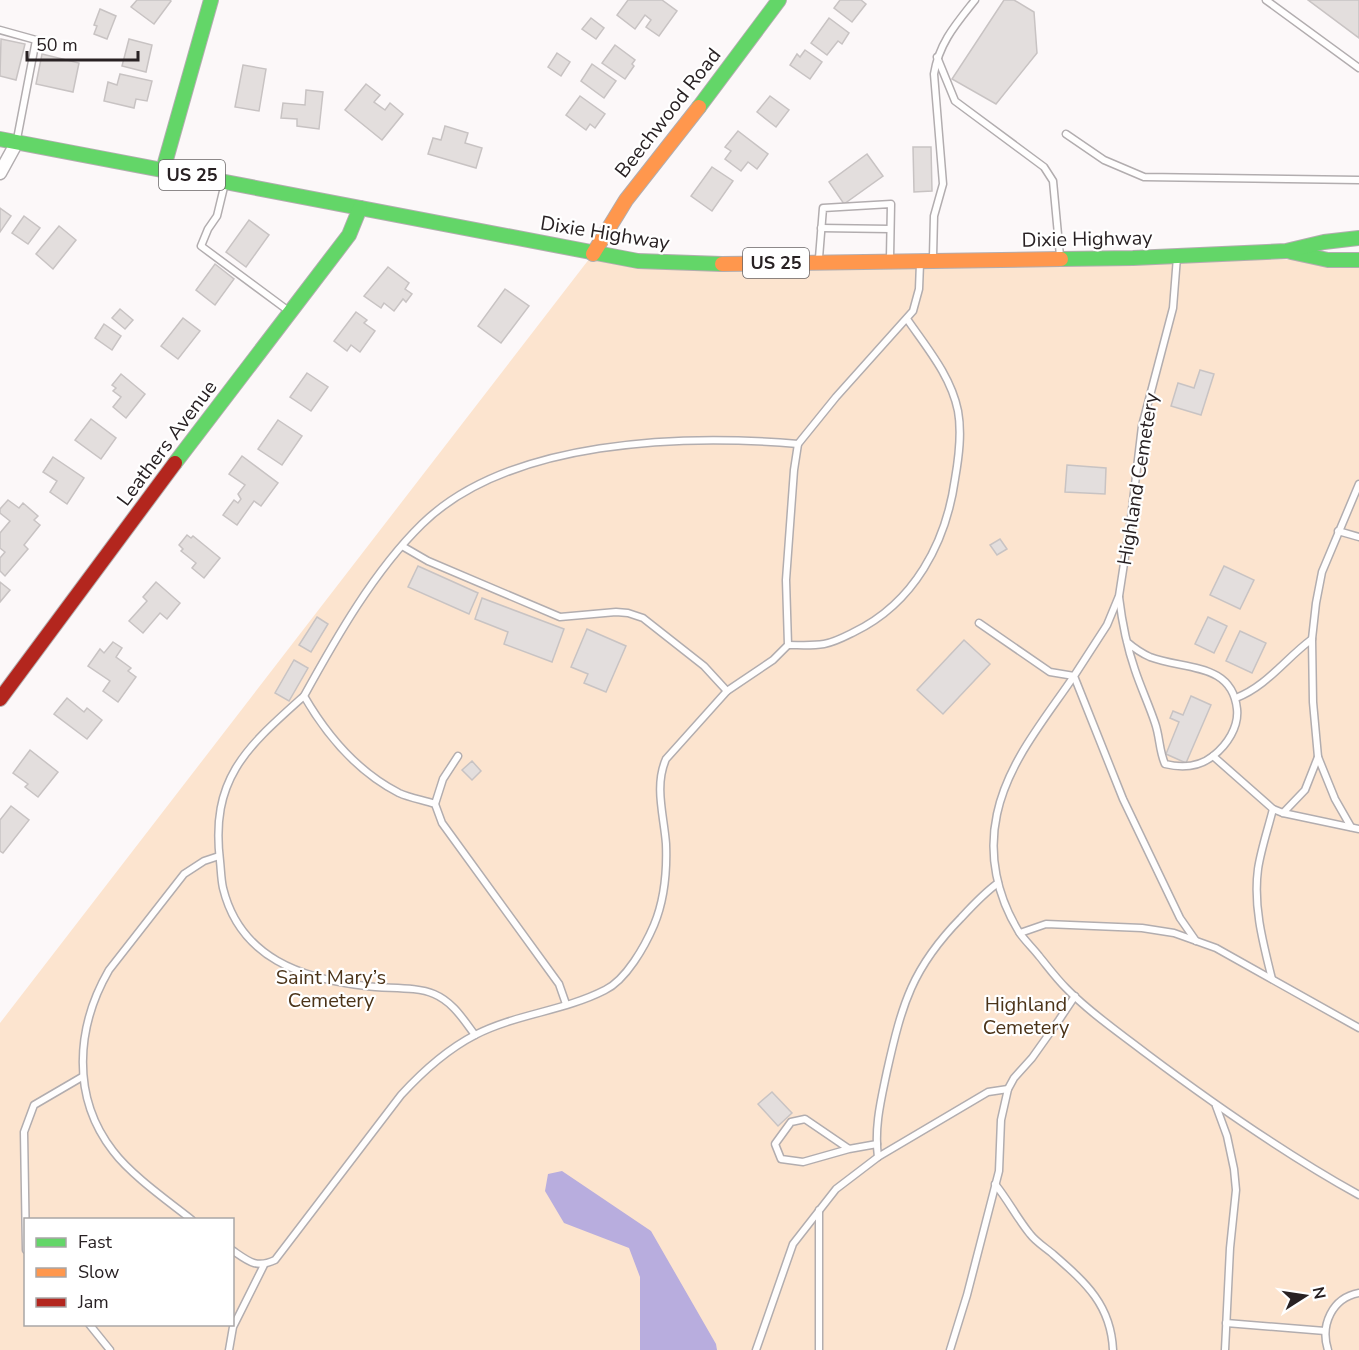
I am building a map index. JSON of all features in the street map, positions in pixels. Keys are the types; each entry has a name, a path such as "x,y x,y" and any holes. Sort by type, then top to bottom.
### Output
{"main road":[{"path":"163,170 211,0"},
{"name":"Beechwood Road","path":"593,254 624,200 707,97 779,0"},
{"name":"Dixie Highway","path":"0,139 593,254 677,264 1177,256 1286,251 1324,242 1359,238"},
{"name":"Leathers Avenue","path":"0,699 123,532 349,235 360,208"},
{"name":"Dixie Highway","path":"1286,251 1328,260 1359,260"}],"street":[{"path":"0,172 16,142"}],"lane":[{"path":"788,645 786,580 798,444 836,397 913,311 943,184 934,74 937,56 944,42 975,0"},
{"path":"1266,0 1359,68"},
{"path":"0,30 36,40 16,142"},
{"path":"937,56 955,101 1044,167 1053,181 1060,259"},
{"path":"1066,134 1104,160 1144,177 1359,180"},
{"path":"225,182 217,216 208,229 201,246 291,312"},
{"path":"819,262 823,208 891,204 890,261"},
{"path":"821,228 890,228"},
{"name":"Highland Cemetery","path":"1119,596 1142,426 1173,308 1177,256"},
{"path":"234,1251 249,1262 264,1265 275,1260 401,1095 424,1070 447,1052 476,1035 607,989 627,970 654,926 659,910 666,871 666,843 660,784 661,770 666,759 727,692 773,660 788,645 824,644 837,640 866,626 893,607 905,594 931,558 950,509 959,456 960,429 954,395 945,374 907,320"},
{"path":"476,1035 454,1006 432,992 365,986 314,977 272,959 244,932 223,888 219,856 218,821 229,782 238,763 252,744 304,696 334,643 391,558 423,523 461,495 490,479 523,466 565,455 646,443 690,440 754,440 798,444"},
{"path":"1351,827 1335,799 1318,757 1313,702 1312,639 1322,572 1359,484"},
{"path":"1338,531 1359,537"},
{"path":"402,546 469,579 560,617 616,612 644,618 704,666 727,692"},
{"path":"1119,596 1127,642 1155,722 1160,753 1165,764 1180,768 1203,762 1213,756 1235,728 1238,717 1236,698 1228,685 1208,671 1152,658 1140,653 1127,642"},
{"path":"1119,596 1107,625 1021,754 1005,784 997,816 994,851 995,872 1003,899 1020,933 1066,988 1104,1021 1216,1106 1304,1163 1359,1195"},
{"path":"980,622 1050,672 1074,676"},
{"path":"1236,698 1249,693 1266,681 1295,652 1312,639"},
{"path":"1074,676 1123,799 1180,918 1196,941"},
{"path":"304,696 323,727 353,759 376,779 400,793 435,804"},
{"path":"458,756 443,779 435,804 442,823 559,984 566,1004"},
{"path":"1213,756 1273,809 1359,829"},
{"path":"1283,813 1305,790 1318,757"},
{"path":"1272,979 1263,947 1256,894 1258,868 1273,809"},
{"path":"190,1218 123,1163 111,1149 96,1122 82,1077 82,1053 86,1025 100,986 109,970 184,873 204,861 219,856"},
{"path":"878,1157 877,1127 884,1085 893,1042 910,987 932,950 987,891 998,883"},
{"path":"1020,933 1046,924 1142,928 1174,933 1216,948 1359,1028"},
{"path":"950,1350 968,1295 999,1171 1000,1120 1008,1089 1075,996"},
{"path":"25,1218 24,1132 34,1105 82,1077"},
{"path":"756,1350 793,1244 836,1189 878,1157 988,1092 1008,1089"},
{"path":"1216,1106 1227,1136 1236,1190 1225,1350"},
{"path":"849,1149 805,1119 791,1122 775,1144 781,1159 803,1162 877,1144"},
{"path":"995,1184 1031,1235 1084,1281 1095,1295 1113,1334 1113,1350"},
{"path":"819,1210 819,1350"},
{"path":"234,1325 264,1265"},
{"path":"1328,1350 1325,1331 1328,1319 1345,1298 1359,1293"},
{"path":"1226,1323 1325,1331"},
{"path":"92,1326 110,1350"},
{"path":"229,1350 234,1326"}],"green space":[{"name":"Saint Mary’s Cemetery","path":"593,254 638,261 1133,258 1359,260 1359,1350 0,1350 0,1023"}],"shaded area":[{"path":"562,1171 651,1231 716,1344 717,1350 640,1350 640,1277 629,1248 564,1223 545,1191 548,1174"}],"building":[{"path":"137,0 171,1 154,24 131,7"},
{"path":"628,0 662,0 677,11 659,36 646,27 651,20 645,15 635,29 617,15"},
{"path":"840,0 861,0 866,4 852,22 834,8"},
{"path":"1004,0 1014,0 1034,12 1037,53 996,104 952,79"},
{"path":"1308,0 1359,0 1359,38"},
{"path":"100,9 116,16 107,39 94,34 97,26 94,25"},
{"path":"591,18 604,28 596,39 582,29"},
{"path":"829,18 849,33 842,44 838,41 827,55 811,43"},
{"path":"1,39 25,44 16,80 0,76"},
{"path":"129,39 152,45 146,72 122,66"},
{"path":"615,45 635,60 632,64 634,66 625,79 602,63"},
{"path":"805,50 822,62 810,79 790,65 797,54 800,57"},
{"path":"557,53 570,62 561,76 548,67"},
{"path":"42,54 79,63 73,92 36,84"},
{"path":"592,64 616,81 604,98 581,81"},
{"path":"243,65 266,69 259,111 235,107"},
{"path":"120,74 152,81 147,101 136,99 134,108 104,101 108,82 117,85"},
{"path":"366,84 380,95 374,102 385,110 390,103 403,114 382,140 345,110"},
{"path":"306,90 323,92 319,129 297,126 297,119 281,118 283,103 305,105"},
{"path":"580,96 605,114 595,128 590,124 586,130 566,115"},
{"path":"770,96 789,110 776,127 757,112"},
{"path":"445,126 468,133 465,143 482,148 476,168 428,154 433,138 441,140"},
{"path":"738,131 768,154 757,169 748,162 741,171 725,159 731,151 725,147"},
{"path":"913,147 931,147 932,191 914,192"},
{"path":"867,154 883,176 844,204 829,182"},
{"path":"712,167 733,181 712,211 691,196"},
{"path":"0,208 11,216 0,232"},
{"path":"24,216 40,228 28,244 12,233"},
{"path":"249,220 269,235 246,267 226,252"},
{"path":"59,226 76,240 53,269 36,254"},
{"path":"215,264 234,279 215,305 196,290"},
{"path":"388,267 409,283 405,289 412,294 406,302 403,299 394,311 384,303 381,308 364,296"},
{"path":"505,289 529,306 501,343 478,326"},
{"path":"120,309 133,320 125,329 112,318"},
{"path":"356,312 367,320 364,323 375,331 360,352 351,345 347,351 334,341"},
{"path":"183,318 200,331 178,359 161,346"},
{"path":"104,324 121,336 112,350 95,338"},
{"path":"1200,370 1214,374 1201,415 1171,406 1178,383 1194,388"},
{"path":"307,373 328,387 311,411 290,397"},
{"path":"121,374 145,394 126,418 113,407 121,397 113,391 116,388 112,385"},
{"path":"91,419 116,438 101,459 75,440"},
{"path":"278,420 302,436 282,465 258,449"},
{"path":"242,456 278,483 261,506 254,501 237,525 223,515 234,500 238,503 241,499 238,494 245,485 229,474"},
{"path":"53,457 84,478 67,504 50,492 57,481 43,472"},
{"path":"1067,465 1106,468 1105,494 1065,492"},
{"path":"8,500 19,508 23,503 38,516 34,520 40,525 24,545 28,549 5,576 0,571 0,558 5,552 0,548 0,533 10,521 0,513 0,509"},
{"path":"187,535 191,538 193,536 220,558 204,578 192,568 196,563 181,551 183,549 179,545"},
{"path":"1000,539 1007,549 997,555 990,545"},
{"path":"418,566 478,593 469,614 408,587"},
{"path":"1224,566 1254,580 1240,609 1210,595"},
{"path":"0,582 10,590 0,602"},
{"path":"156,582 180,603 167,619 160,613 143,633 129,621 147,601 143,597"},
{"path":"482,598 564,629 552,662 504,644 508,632 475,619"},
{"path":"317,617 328,624 311,652 299,645"},
{"path":"1208,617 1227,626 1214,653 1195,644"},
{"path":"587,629 626,646 606,692 584,683 588,674 571,667"},
{"path":"1240,631 1266,643 1252,673 1226,661"},
{"path":"964,640 990,664 943,714 917,690"},
{"path":"113,642 122,648 116,657 131,668 128,671 136,677 118,702 103,691 110,681 88,666 100,649 104,653"},
{"path":"294,660 308,668 289,701 275,693"},
{"path":"1191,696 1211,705 1186,763 1166,754 1179,722 1170,718 1173,711 1183,715"},
{"path":"67,698 84,712 87,708 102,720 87,739 54,714"},
{"path":"30,750 58,772 38,797 25,787 28,784 13,773"},
{"path":"472,761 481,771 472,780 462,770"},
{"path":"11,806 29,820 3,853 0,851 0,820"},
{"path":"772,1092 792,1113 778,1126 758,1104"}],"traffic: fast":[{"path":"163,170 211,0"},
{"path":"699,107 779,0"},
{"path":"0,139 638,261 722,264"},
{"path":"175,463 349,235 360,208"},
{"path":"1061,259 1286,251 1324,242 1359,238"},
{"path":"1291,252 1328,260 1359,260"}],"traffic: slow":[{"path":"593,254 626,200 699,107"},
{"path":"722,264 1061,259"}],"traffic: jam":[{"path":"0,699 175,463"}]}
